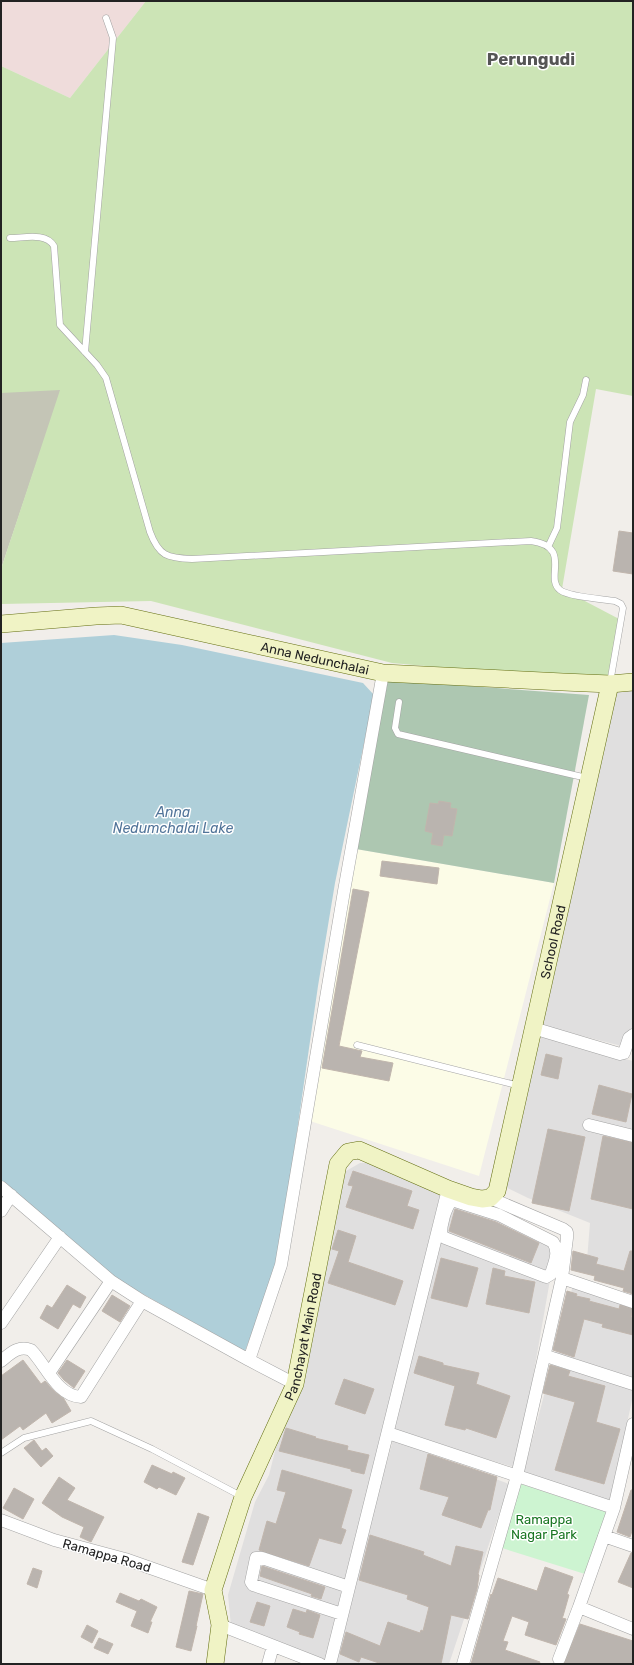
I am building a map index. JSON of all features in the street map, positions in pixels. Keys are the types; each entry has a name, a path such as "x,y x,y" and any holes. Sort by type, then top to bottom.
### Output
{"street":[{"name":"Anna Nedunchalai","path":"1,624 96,616 129,616 383,673 610,684 633,682"},
{"path":"249,1360 281,1265 345,884 383,673"},
{"name":"School Road","path":"496,1206 497,1191 610,684"},
{"path":"533,1028 620,1054 624,1053 629,1038 633,1035"},
{"path":"589,1124 633,1136"},
{"name":"Panchayat Main Road","path":"215,1664 220,1626 213,1590 243,1497 295,1384 338,1164 348,1152 359,1150 448,1189 482,1199 496,1206"},
{"path":"1,1187 111,1282 142,1301 295,1384"},
{"path":"330,1664 448,1189"},
{"path":"1,1211 11,1195"},
{"path":"463,1664 517,1476 546,1356 562,1278 567,1238 566,1232 563,1229 496,1206 452,1200 448,1204 441,1228 441,1234 445,1238 546,1277 551,1274 557,1248 553,1242 496,1206"},
{"path":"1,1323 60,1237"},
{"path":"562,1278 633,1302"},
{"path":"49,1373 111,1282"},
{"path":"1,1361 14,1351 26,1348 35,1354 64,1391 76,1397 81,1397 142,1301"},
{"path":"546,1356 633,1384"},
{"path":"559,1659 614,1508 633,1424"},
{"path":"388,1433 614,1508"},
{"name":"Ramappa Road","path":"1,1520 54,1540 125,1559 213,1590"},
{"path":"604,1536 633,1546"},
{"path":"342,1614 253,1585 251,1582 256,1558 262,1558 349,1587"},
{"path":"579,1607 633,1629"},
{"path":"220,1626 320,1664"},
{"path":"268,1664 273,1646"}],"lane":[{"path":"85,352 114,38 106,18"},
{"path":"10,238 45,237 51,241 54,246 60,325 97,365 106,378 154,542 162,554 169,557 192,559 531,541 539,542 548,547 555,556 555,580 558,589 568,594 615,601 621,604 623,608 610,684"},
{"path":"548,547 558,528 570,422 583,395 586,380"},
{"path":"399,702 395,728 398,734 589,779"},
{"path":"357,1045 520,1086"},
{"path":"1,1453 24,1438 90,1420 152,1449 243,1497"}],"shaded area":[{"path":"1,1 146,1 70,98 1,66"},
{"path":"62,387 1,569 1,391"},
{"path":"388,680 589,695 554,883 356,849"},
{"path":"633,689 633,1049 540,1025 614,691"},
{"path":"356,849 554,883 479,1176 310,1121"},
{"path":"541,1037 633,1061 633,1283 587,1260 590,1223 528,1198 499,1184"},
{"path":"360,1163 370,1163 449,1187 329,1664 231,1626 228,1595 255,1502 269,1475 346,1171"},
{"path":"453,1195 557,1240 517,1468 393,1431"},
{"path":"573,1285 633,1305 633,1396 610,1500 523,1475"},
{"path":"393,1440 509,1484 449,1664 331,1664"}],"green space":[{"path":"146,1 633,1 633,396 596,389 562,589 621,620 608,682 392,663 151,601 1,604 1,569 60,390 1,393 1,66 70,98"},
{"name":"Ramappa Nagar Park","path":"521,1484 606,1512 585,1574 502,1548"}],"water":[{"name":"Anna Nedumchalai Lake","path":"114,635 182,645 363,683 374,695 335,883 318,986 293,1159 293,1175 274,1275 245,1351 116,1279 1,1181 1,643"}],"building":[{"path":"619,531 633,533 633,574 613,571"},
{"path":"439,801 451,803 450,808 457,809 452,836 444,835 442,846 431,844 433,833 425,831 430,803 438,804"},
{"path":"382,861 439,868 437,884 380,876"},
{"path":"353,889 369,892 339,1046 362,1051 360,1057 393,1063 389,1081 322,1068"},
{"path":"546,1054 562,1058 558,1079 541,1075"},
{"path":"599,1085 632,1094 626,1122 592,1114"},
{"path":"548,1129 585,1137 569,1211 532,1203"},
{"path":"603,1136 633,1143 633,1209 591,1199"},
{"path":"353,1171 412,1191 407,1206 419,1210 413,1229 346,1207 353,1186 348,1185"},
{"path":"455,1209 496,1222 539,1243 531,1263 449,1231"},
{"path":"338,1230 356,1236 348,1262 403,1281 395,1305 328,1283 339,1251 332,1249"},
{"path":"573,1251 598,1258 596,1264 624,1271 630,1251 633,1251 633,1294 623,1291 624,1288 594,1280 595,1276 571,1270"},
{"path":"441,1258 478,1268 467,1307 431,1298"},
{"path":"493,1268 505,1271 504,1276 535,1282 529,1313 486,1304"},
{"path":"67,1285 86,1297 80,1308 73,1304 58,1329 40,1318 47,1305 52,1308"},
{"path":"567,1291 577,1294 576,1296 590,1299 589,1301 619,1309 620,1305 633,1309 631,1317 633,1317 633,1335 602,1327 603,1324 584,1319 574,1357 553,1350"},
{"path":"112,1295 130,1306 120,1322 102,1311"},
{"path":"419,1356 443,1363 443,1365 479,1373 476,1384 510,1396 496,1438 466,1428 465,1430 445,1425 455,1386 414,1373"},
{"path":"23,1360 41,1384 45,1381 64,1399 71,1411 52,1423 46,1413 23,1430 20,1426 1,1440 1,1376"},
{"path":"67,1360 85,1371 74,1388 58,1373"},
{"path":"550,1365 570,1371 568,1376 605,1386 596,1422 620,1429 604,1484 555,1470 575,1402 543,1393"},
{"path":"344,1379 374,1389 365,1414 335,1404"},
{"path":"286,1428 316,1437 315,1438 348,1446 347,1450 369,1455 364,1474 351,1471 351,1469 279,1451"},
{"path":"34,1440 42,1451 46,1448 53,1456 41,1467 24,1448"},
{"path":"428,1454 497,1477 490,1510 488,1510 481,1528 442,1515 449,1497 420,1489"},
{"path":"152,1465 185,1478 176,1495 159,1487 157,1489 144,1482"},
{"path":"282,1470 352,1490 341,1528 346,1530 341,1544 319,1538 309,1566 259,1550 267,1521 276,1524 286,1492 277,1490"},
{"path":"59,1477 75,1488 67,1500 104,1517 91,1542 80,1537 84,1527 62,1517 42,1503"},
{"path":"14,1488 34,1499 23,1519 3,1508"},
{"path":"631,1490 633,1490 633,1528 630,1537 617,1532"},
{"path":"198,1513 209,1517 193,1565 182,1562"},
{"path":"370,1535 424,1552 423,1555 451,1566 456,1546 483,1552 478,1574 477,1589 468,1619 451,1615 441,1664 382,1664 361,1657 359,1662 340,1654 346,1632 380,1646 388,1622 420,1633 421,1630 423,1631 429,1607 407,1599 408,1595 359,1580"},
{"path":"631,1553 633,1553 633,1588 618,1582"},
{"path":"262,1566 325,1587 321,1599 311,1596 312,1594 260,1576"},
{"path":"545,1567 573,1577 567,1594 569,1595 562,1618 566,1619 556,1645 525,1635 529,1622 512,1616 503,1641 508,1642 505,1650 540,1662 539,1664 471,1664 491,1594 492,1595 498,1578 537,1591"},
{"path":"33,1568 42,1571 37,1588 27,1584"},
{"path":"189,1591 203,1594 191,1651 176,1647"},
{"path":"120,1593 139,1601 141,1599 157,1607 150,1622 152,1622 148,1633 131,1626 137,1611 116,1602"},
{"path":"257,1602 270,1606 264,1626 250,1622"},
{"path":"293,1609 306,1613 307,1610 320,1615 313,1638 299,1634 300,1632 287,1627"},
{"path":"580,1624 633,1641 633,1664 564,1664"},
{"path":"87,1625 98,1631 92,1643 81,1637"},
{"path":"99,1638 113,1644 108,1654 94,1648"}],"district":[{"name":"Perungudi","path":"531,59"}]}
